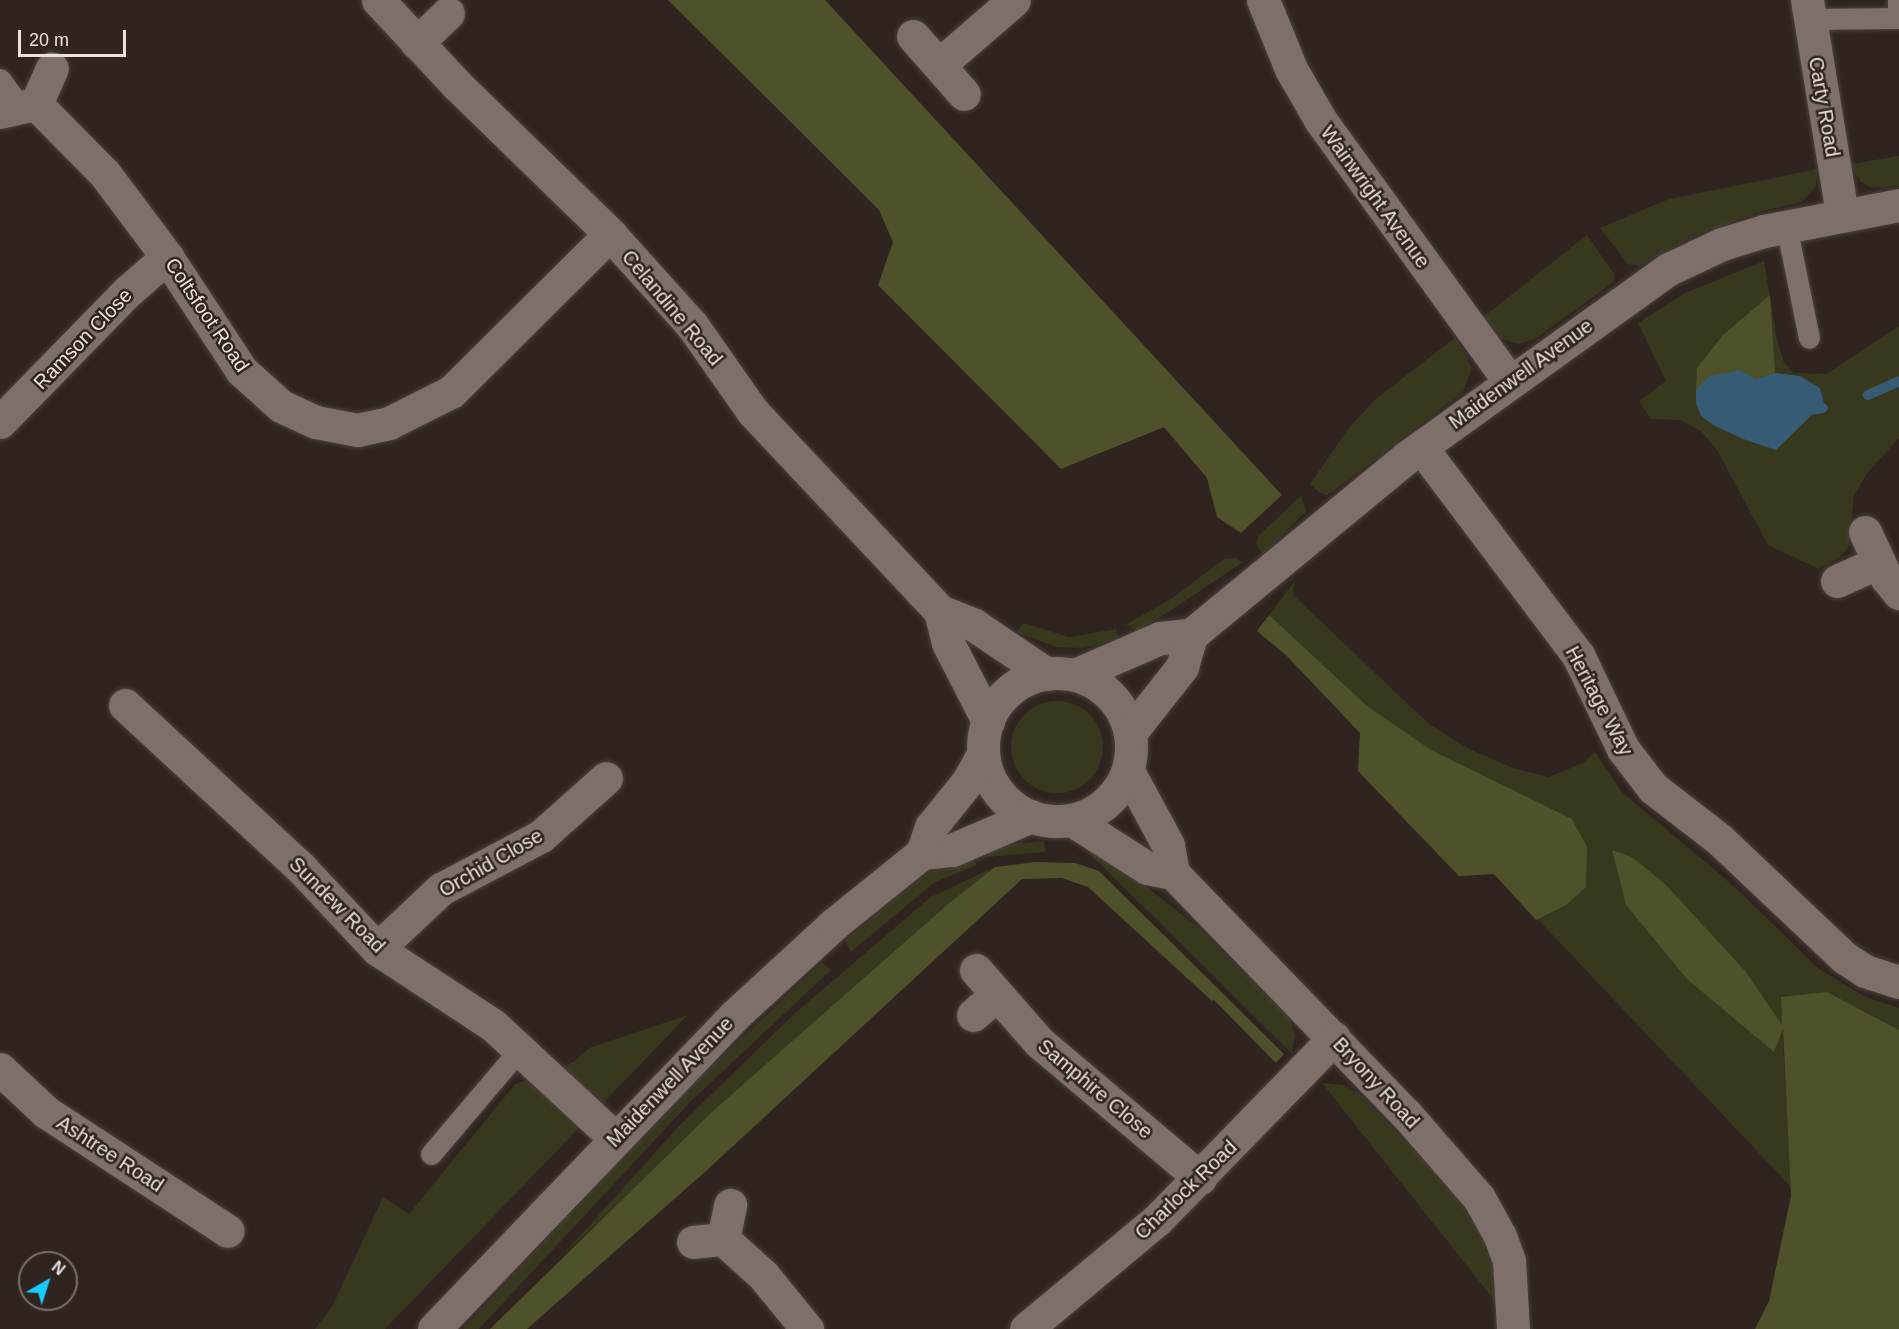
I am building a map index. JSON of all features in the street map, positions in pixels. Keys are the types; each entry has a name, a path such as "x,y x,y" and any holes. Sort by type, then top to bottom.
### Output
{"street":[{"name":"Celandine Road","path":"378,0 417,42 610,234 692,325 753,411 940,611 974,625 1061,675"},
{"path":"939,65 1014,0"},
{"name":"Wainwright Avenue","path":"1263,0 1291,69 1321,122 1510,382"},
{"name":"Carty Road","path":"1808,10 1842,214"},
{"path":"417,42 448,13"},
{"path":"913,36 964,94"},
{"path":"19,108 52,68"},
{"name":"Coltsfoot Road","path":"19,108 105,174 167,257 242,371 281,405 316,422 357,430 389,423 451,392 610,234"},
{"name":"Maidenwell Avenue","path":"1191,635 1421,447 1669,269 1722,244 1786,225 1899,205"},
{"name":"Ramson Close","path":"0,422 128,291 167,257"},
{"name":"Heritage Way","path":"1421,447 1578,655 1623,749 1653,788 1719,839 1845,958 1865,971 1899,982"},
{"path":"1865,532 1879,562 1899,593"},
{"path":"1837,581 1879,562"},
{"name":"Celandine Road","path":"940,611 948,643 988,721"},
{"path":"1061,675 1111,696 1130,733 1128,771 1168,845 1173,873 1147,868 1072,820 1031,816 952,850 922,853 931,827 968,781 983,754 988,721 1011,689 1061,675 1160,638 1191,635 1182,667 1130,733"},
{"name":"Sundew Road","path":"124,705 302,869 377,949 494,1026 615,1138"},
{"path":"983,754 998,792 1031,816"},
{"path":"1072,820 1106,803 1128,771"},
{"name":"Orchid Close","path":"377,949 441,890 541,836 606,778"},
{"name":"Maidenwell Avenue","path":"434,1329 734,1016 834,924 922,853"},
{"name":"Bryony Road","path":"1173,873 1334,1038 1454,1166 1486,1208 1509,1261 1513,1329"},
{"name":"Samphire Close","path":"982,993 1200,1178"},
{"name":"Charlock Road","path":"1026,1329 1052,1304 1140,1236 1200,1178 1334,1038"},
{"name":"Ashtree Road","path":"5,1084 228,1231"},
{"path":"730,1205 708,1240 763,1275 807,1329"}],"lane":[{"path":"1808,10 1898,18 1898,0"},
{"path":"0,79 19,108"},
{"path":"1786,225 1809,338"},
{"path":"431,1154 520,1049"}],"green space":[{"path":"668,0 825,0 1282,495 1241,533 1217,517 1207,478 1164,427 1061,469 878,285 893,242 879,210"},
{"path":"1899,156 1899,186 1872,188 1861,182 1851,164"},
{"path":"1818,169 1816,186 1802,202 1759,212 1692,237 1639,266 1628,264 1600,228 1669,199"},
{"path":"1587,235 1614,274 1614,282 1535,339 1519,344 1498,338 1482,318"},
{"path":"1764,261 1777,340 1784,363 1794,373 1826,374 1899,326 1899,438 1868,472 1854,495 1849,546 1840,557 1819,569 1768,545 1717,450 1701,431 1680,420 1651,419 1639,401 1666,381 1638,323 1685,293"},
{"path":"1770,295 1775,373 1756,379 1740,370 1696,389 1697,368 1723,335"},
{"path":"1456,337 1472,368 1463,392 1328,495 1320,493 1310,484 1350,426 1377,398"},
{"path":"1301,496 1306,511 1263,555 1256,544 1258,536"},
{"path":"1235,558 1243,562 1170,611 1136,631 1127,624 1171,599 1224,559"},
{"path":"1294,582 1293,595 1429,724 1469,749 1513,768 1549,777 1583,763 1595,752 1622,792 1736,888 1819,969 1866,997 1899,1008 1899,1030 1827,992 1781,1001 1791,1187 1495,874 1459,876 1358,771 1360,733 1286,655 1257,631"},
{"path":"1269,615 1367,706 1431,750 1572,819 1587,847 1586,887 1566,905 1536,920 1494,874 1459,876 1358,771 1360,733 1286,655 1257,631"},
{"path":"1023,623 1069,637 1116,629 1119,639 1084,648 1056,647 1017,632"},
{"path":"1048,701 1066,701 1083,708 1096,721 1103,738 1103,756 1096,773 1083,786 1066,793 1048,793 1031,786 1018,773 1011,756 1011,738 1018,721 1031,708"},
{"path":"1044,841 1045,852 988,857 987,846"},
{"path":"1086,850 1128,872 1200,929 1289,1018 1295,1035 1292,1054"},
{"path":"1612,850 1632,857 1666,885 1746,972 1782,1025 1781,997 1827,992 1899,1030 1899,1329 1755,1329 1769,1301 1791,1196 1783,1029 1774,1052 1687,979 1626,905"},
{"path":"970,855 977,865 935,882 851,952 845,941 895,898 928,873"},
{"path":"1035,862 1075,863 1099,871 1284,1054 1276,1063 1214,1000 1212,1001 1088,887 1062,878 1022,879 706,1171 527,1329 490,1329 713,1111 948,904 995,867"},
{"path":"995,867 948,904 562,1256 678,1127 795,1013 931,897"},
{"path":"822,962 831,970 691,1101 479,1329 463,1329 666,1110"},
{"path":"688,1015 385,1329 315,1329 332,1307 383,1197 409,1214 515,1084 574,1062 589,1048"},
{"path":"1322,1083 1344,1085 1360,1094 1452,1190 1491,1251 1502,1310"}],"water":[{"path":"1740,370 1756,379 1775,373 1800,376 1820,388 1824,403 1776,450 1743,439 1713,425 1701,416 1696,403 1696,389 1710,376"}],"waterway":[{"path":"1868,395 1899,381"},
{"path":"1802,411 1823,408"}]}
